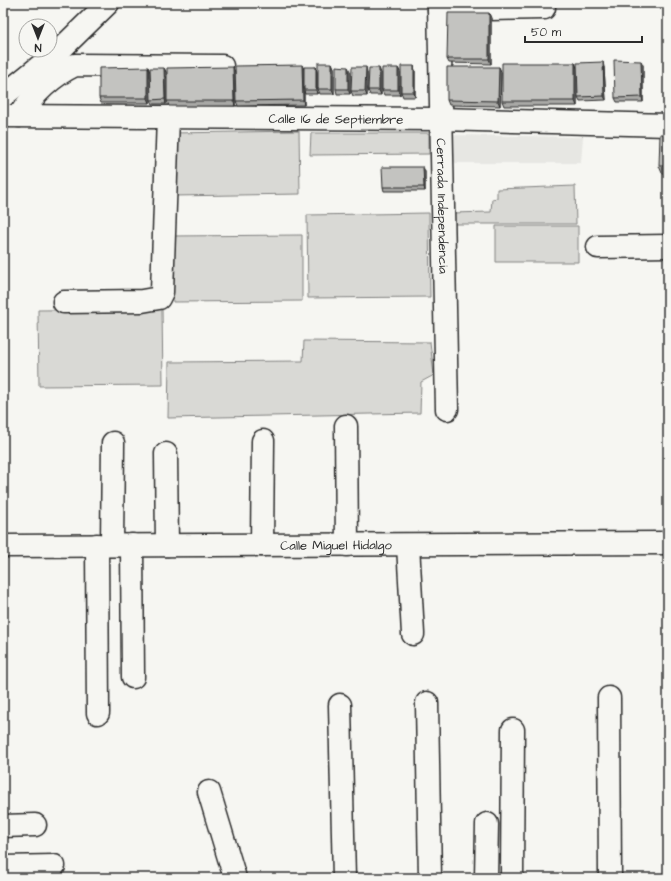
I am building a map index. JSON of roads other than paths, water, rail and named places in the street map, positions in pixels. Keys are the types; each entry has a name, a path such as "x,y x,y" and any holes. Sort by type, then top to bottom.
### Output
{"street":[{"path":"3,96 60,50 108,3"},
{"path":"439,6 544,8"},
{"name":"Cerrada Independencia","path":"439,6 440,119 447,409"},
{"path":"11,116 65,70 75,65 222,66"},
{"name":"Calle 16 de Septiembre","path":"11,116 440,119 668,125"},
{"path":"64,302 142,301 159,298 162,292 164,256 168,117"},
{"path":"598,247 668,246"},
{"path":"346,426 347,545"},
{"path":"262,545 264,441"},
{"path":"98,713 113,545 113,443"},
{"path":"166,454 167,545"},
{"name":"Calle Miguel Hidalgo","path":"3,546 668,543"},
{"path":"113,545 133,677"},
{"path":"408,545 413,634"},
{"path":"609,698 610,878"},
{"path":"427,703 430,878"},
{"path":"340,706 344,878"},
{"path":"512,878 513,730"},
{"path":"210,792 235,878"},
{"path":"486,878 487,824"},
{"path":"3,826 35,825"},
{"path":"3,867 54,866"}]}
